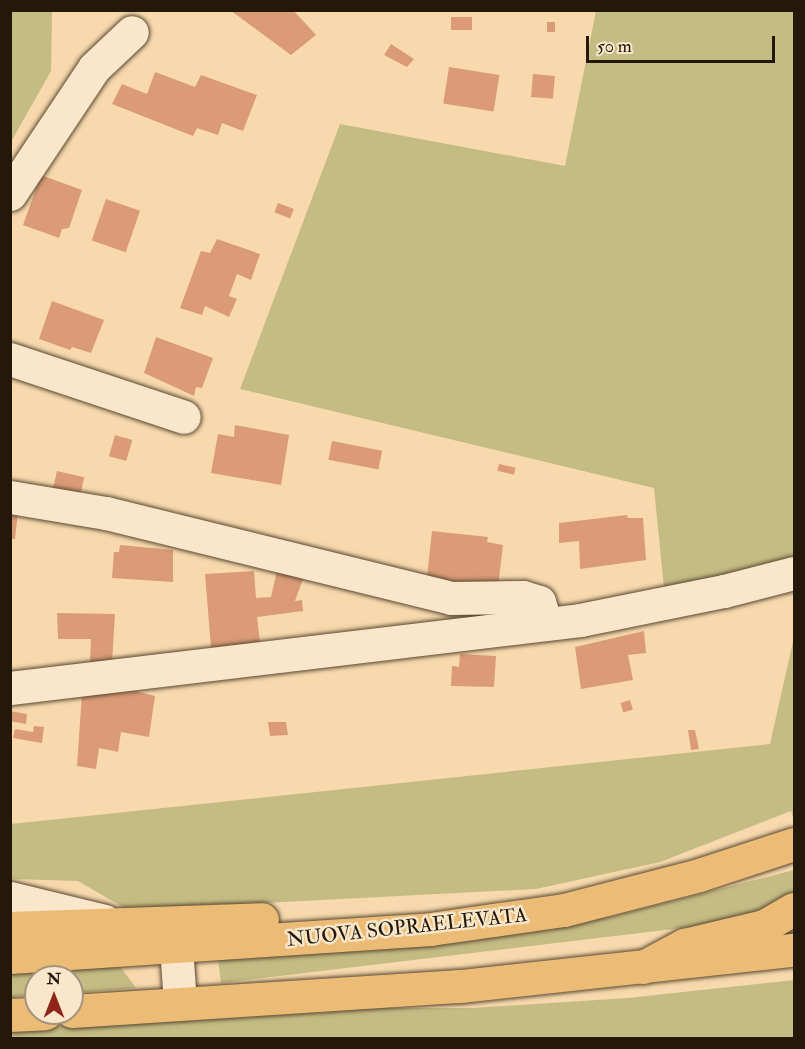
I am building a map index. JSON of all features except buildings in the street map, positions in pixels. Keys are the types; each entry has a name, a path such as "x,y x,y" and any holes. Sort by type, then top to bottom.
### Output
{"main road":[{"name":"NUOVA SOPRAELEVATA","path":"10,957 430,929 564,910 699,875 795,844"},
{"path":"643,968 684,945 764,926 795,909"},
{"path":"10,928 564,910"},
{"path":"84,1010 460,986 795,950"}],"street":[{"path":"10,194 94,68 132,32"},
{"path":"10,359 184,417"},
{"path":"10,497 106,513 451,598 523,597 539,602 546,624"},
{"path":"10,688 546,624 625,612 795,573"},
{"path":"10,898 115,923"},
{"path":"176,946 180,1004"}],"shaded area":[{"path":"11,10 52,11 51,71 11,142"},
{"path":"596,11 794,11 794,555 771,567 664,588 654,488 240,389 340,124 565,166"},
{"path":"794,637 794,820 791,811 660,862 536,889 128,910 78,881 11,879 11,824 770,744"},
{"path":"794,870 794,893 768,910 707,925 221,983 218,959 480,939 610,917"},
{"path":"119,965 136,988 84,992 84,967"},
{"path":"24,970 24,996 11,997 11,971"},
{"path":"794,980 794,1038 11,1038 11,1030 316,1008 473,1008 628,998"}]}
